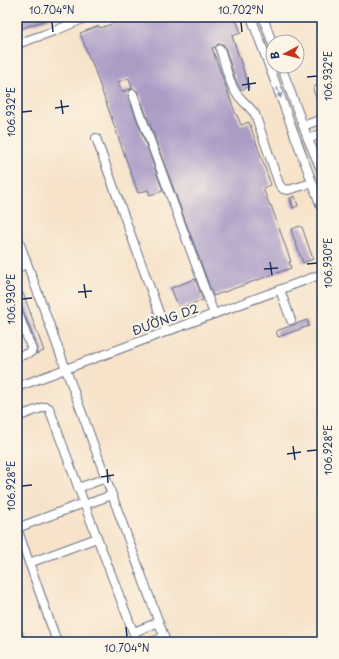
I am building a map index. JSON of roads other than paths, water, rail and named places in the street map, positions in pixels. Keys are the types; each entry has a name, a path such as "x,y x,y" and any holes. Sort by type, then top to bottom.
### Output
{"street":[{"path":"17,44 57,30 86,17"},
{"path":"251,17 322,209"},
{"path":"263,17 269,34"},
{"path":"220,49 231,82 237,94 255,114 279,184 283,189 288,190 312,183"},
{"path":"284,74 322,172"},
{"path":"318,90 322,100"},
{"path":"133,94 214,314"},
{"path":"303,126 322,120"},
{"path":"308,139 322,133"},
{"path":"96,138 166,332"},
{"path":"17,236 165,640 152,642"},
{"path":"17,268 28,264"},
{"name":"ĐƯỜNG D2","path":"17,387 322,274"},
{"path":"280,290 291,320"},
{"path":"17,310 32,350 31,352 17,357"},
{"path":"17,417 44,407 49,408 137,642"},
{"path":"78,488 106,478"},
{"path":"57,642 17,528 112,495"},
{"path":"29,563 97,538"},
{"path":"134,632 159,622"},
{"path":"17,631 21,642"}]}
